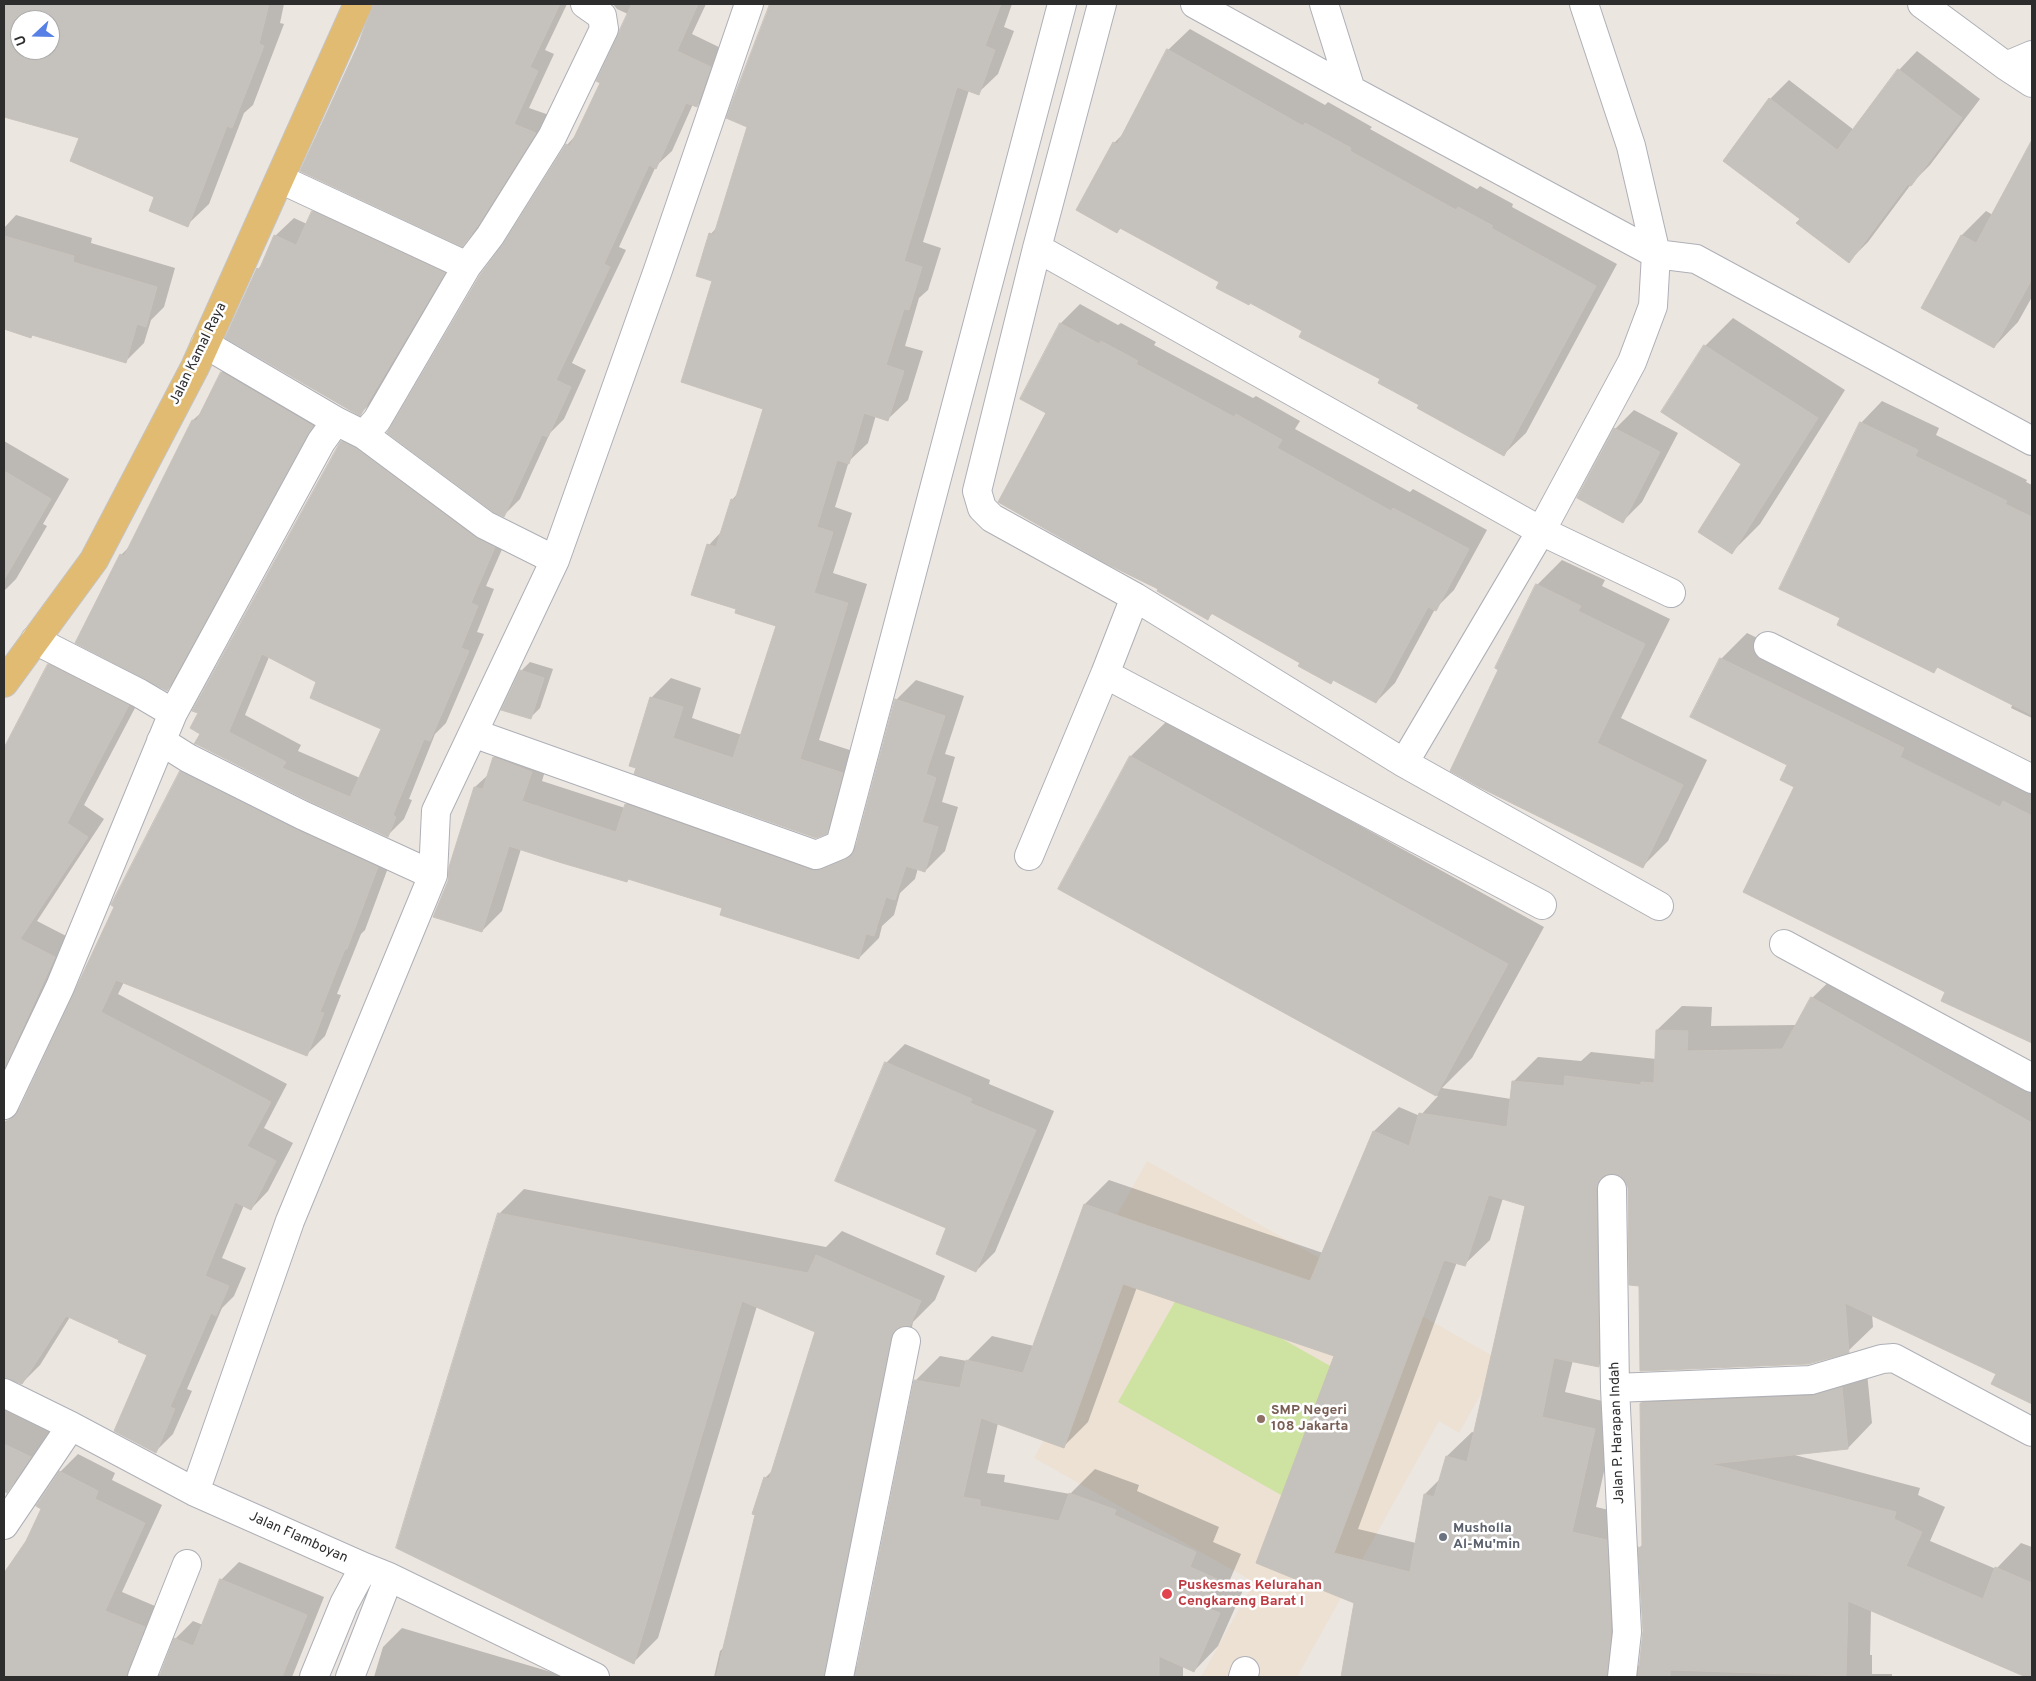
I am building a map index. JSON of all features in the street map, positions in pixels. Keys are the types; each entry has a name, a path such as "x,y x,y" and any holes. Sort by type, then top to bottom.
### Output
{"main road":[{"name":"Jalan Kamal Raya","path":"4,683 94,560 205,344 358,4"}],"street":[{"path":"364,436 377,420 466,266 490,236 552,137 604,29 602,16 585,4"},
{"path":"195,1492 290,1221 433,875 436,811 555,560 658,270 749,4"},
{"path":"473,733 816,855 840,845 1062,4"},
{"path":"1102,4 1036,248 977,491 982,508 992,518 1134,597 1404,763 1659,906"},
{"path":"1196,4 1351,90 1656,254 1696,258 2032,441"},
{"path":"1324,4 1351,90"},
{"path":"1404,763 1541,531 1632,362 1653,306 1656,254 1632,146 1584,4"},
{"path":"1922,4 2032,83"},
{"path":"2006,66 2032,55"},
{"path":"280,179 466,266"},
{"path":"1036,248 1541,531 1671,593"},
{"path":"205,344 364,436 485,524 555,560"},
{"path":"4,1105 60,987 173,713 321,442 336,421"},
{"path":"1029,856 1105,674 1134,597"},
{"path":"35,640 139,693 173,713"},
{"path":"1768,646 2032,779"},
{"path":"1105,674 1542,905"},
{"path":"161,741 188,758 302,815 433,875"},
{"path":"1784,944 2032,1078"},
{"name":"Jalan P. Harapan Indah","path":"1612,1189 1615,1388 1627,1632 1622,1677"},
{"path":"839,1677 906,1342"},
{"path":"1615,1388 1811,1380 1882,1359 1894,1358 2032,1432"},
{"name":"Jalan Flamboyan","path":"4,1393 71,1426 195,1492 377,1572 595,1677"},
{"path":"4,1525 71,1426"},
{"path":"142,1677 187,1564"},
{"path":"314,1677 344,1604 377,1572"},
{"path":"350,1677 377,1572"}],"shaded area":[{"name":"SMP Negeri 108 Jakarta","path":"1147,1161 1500,1360 1459,1433 1439,1421 1297,1677 1201,1677 1254,1582 1034,1458 1056,1417 1017,1395"}],"green space":[{"path":"1185,1284 1355,1380 1288,1499 1118,1402"}],"building":[{"path":"4,4 269,4 259,44 264,46 232,128 227,126 188,227 149,211 154,197 70,161 79,138 4,117"},
{"path":"373,4 560,4 530,67 538,71 514,124 536,133 477,227 462,247 300,171 358,45"},
{"path":"632,4 698,4 677,51 711,67 697,107 686,103 656,169 649,165 604,264 610,267 556,380 571,387 548,437 542,435 504,517 493,512 387,433 480,275 503,244 566,144 570,146 600,83 596,81"},
{"path":"770,4 1001,4 985,46 995,50 979,95 957,87 904,261 922,267 909,310 904,309 886,365 904,371 888,421 864,413 849,464 837,460 817,527 833,532 814,593 848,603 800,759 843,773 827,834 816,838 634,774 636,768 629,766 650,697 683,707 673,738 733,758 776,626 735,613 736,609 691,595 707,544 716,547 731,499 735,500 763,409 681,382 712,281 696,276 709,233 714,234 747,127 726,118"},
{"path":"1167,49 1303,126 1305,123 1351,148 1350,151 1456,210 1458,207 1493,226 1491,228 1596,286 1504,456 1417,408 1419,405 1378,383 1380,379 1299,337 1302,331 1250,303 1249,305 1216,288 1219,282 1120,228 1117,233 1076,210 1113,142 1117,144"},
{"path":"1898,69 1962,118 1911,186 1908,184 1849,263 1796,223 1800,219 1723,161 1769,98 1837,150"},
{"path":"2032,140 2032,279 1994,348 1921,308 1961,235 1976,243"},
{"path":"312,211 445,273 360,416 225,338 274,235 296,245"},
{"path":"4,236 74,256 73,262 157,287 146,327 137,324 126,363 32,335 31,338 4,329"},
{"path":"1060,323 1099,344 1101,341 1138,361 1136,364 1234,417 1236,414 1282,440 1277,448 1391,511 1393,508 1469,549 1436,611 1428,607 1376,703 1333,680 1331,684 1298,666 1300,663 1211,613 1208,620 1157,591 1158,589 1105,563 998,502 1046,413 1020,399"},
{"path":"1704,345 1818,418 1732,554 1698,532 1741,464 1661,412"},
{"path":"221,372 313,426 167,691 75,643 120,554 124,556 192,420 196,421"},
{"path":"1860,422 1918,450 1915,456 2007,501 2005,504 2032,517 2032,715 1937,667 1934,673 1837,625 1840,618 1779,589"},
{"path":"1614,428 1660,452 1623,523 1577,498"},
{"path":"341,441 356,448 476,538 495,547 471,603 478,606 461,648 469,651 430,741 424,739 393,815 396,817 388,837 309,801 194,744 200,734 190,728 198,713 192,711","holes":["262,654 316,682 310,698 381,729 350,797 282,768 286,762 229,732"]},
{"path":"4,471 51,499 4,580"},
{"path":"1536,584 1581,606 1578,611 1645,644 1597,743 1683,785 1643,868 1450,771 1498,670 1495,668"},
{"path":"1720,658 1904,748 1900,757 2000,807 2003,801 2032,816 2032,1043 1941,1001 1945,992 1743,892 1794,787 1780,780 1787,765 1690,717"},
{"path":"48,664 129,705 67,823 88,837 20,939 55,957 4,1069 4,748"},
{"path":"520,670 544,678 531,719 501,710"},
{"path":"895,699 945,716 926,774 936,778 922,822 938,827 925,872 906,866 895,900 886,897 874,936 866,934 859,959 720,915 722,908 628,879 627,882 509,846 482,932 433,917 448,881 449,867 474,787 483,789 493,757 532,772 522,801 616,832 625,804 811,870 822,869 846,859 851,856 855,849"},
{"path":"1130,756 1508,964 1436,1096 1058,889"},
{"path":"180,771 295,829 378,867 347,949 345,949 320,1012 324,1013 307,1056 116,980 101,1012 271,1102 247,1146 276,1161 251,1210 235,1202 205,1276 229,1286 216,1316 211,1313 170,1407 175,1409 156,1453 114,1431 147,1355 118,1342 119,1340 66,1316 22,1384 4,1378 4,1122 13,1118 18,1112 114,907 111,905"},
{"path":"1811,997 2032,1123 2032,1404 1991,1384 1996,1374 1845,1303 1849,1353 1808,1364 1640,1371 1639,1286 1629,1285 1628,1188 1625,1181 1619,1175 1611,1173 1604,1175 1596,1189 1599,1367 1554,1358 1542,1417 1595,1429 1572,1532 1607,1540 1611,1632 1607,1677 1341,1677 1354,1603 1256,1563 1334,1356 1123,1284 1064,1448 981,1418 963,1497 980,1500 980,1506 1059,1521 1069,1493 1116,1510 1114,1515 1196,1552 1190,1567 1217,1579 1205,1607 1220,1613 1194,1672 1159,1656 1159,1677 855,1677 914,1380 960,1388 966,1360 1023,1373 1084,1204 1310,1281 1373,1131 1409,1146 1419,1113 1507,1127 1512,1081 1564,1086 1565,1076 1641,1085 1641,1082 1654,1083 1656,1030 1688,1031 1687,1051 1782,1049","holes":["1489,1195 1525,1206 1467,1462 1446,1456 1434,1497 1424,1494 1410,1572 1334,1553 1444,1260 1465,1266"]},
{"path":"885,1062 972,1099 970,1103 1036,1130 976,1272 936,1254 946,1228 835,1181"},
{"path":"498,1213 808,1273 816,1255 921,1301 910,1326 901,1326 894,1331 891,1338 824,1677 716,1677 755,1515 752,1514 764,1477 769,1479 815,1332 742,1301 634,1664 396,1548"},
{"path":"1842,1387 1848,1449 1711,1464 1896,1512 1894,1519 1922,1532 1906,1566 1983,1599 1995,1567 2032,1583 2032,1677 2026,1677 1848,1601 1846,1676 1670,1670 1670,1677 1638,1677 1643,1631 1638,1547 1642,1548 1640,1403 1812,1396"},
{"path":"4,1444 31,1457 7,1493 4,1491"},
{"path":"59,1471 98,1491 95,1499 145,1523 105,1611 145,1627 127,1677 4,1677 4,1573 26,1541 41,1509 36,1506"},
{"path":"220,1579 307,1615 282,1677 159,1677 174,1638 193,1646"}],"place":[{"name":"SMP Negeri 108 Jakarta","path":"1261,1419"},
{"name":"Musholla Al-Mu'min","path":"1443,1537"},
{"name":"Puskesmas Kelurahan Cengkareng Barat I","path":"1167,1594"}]}
